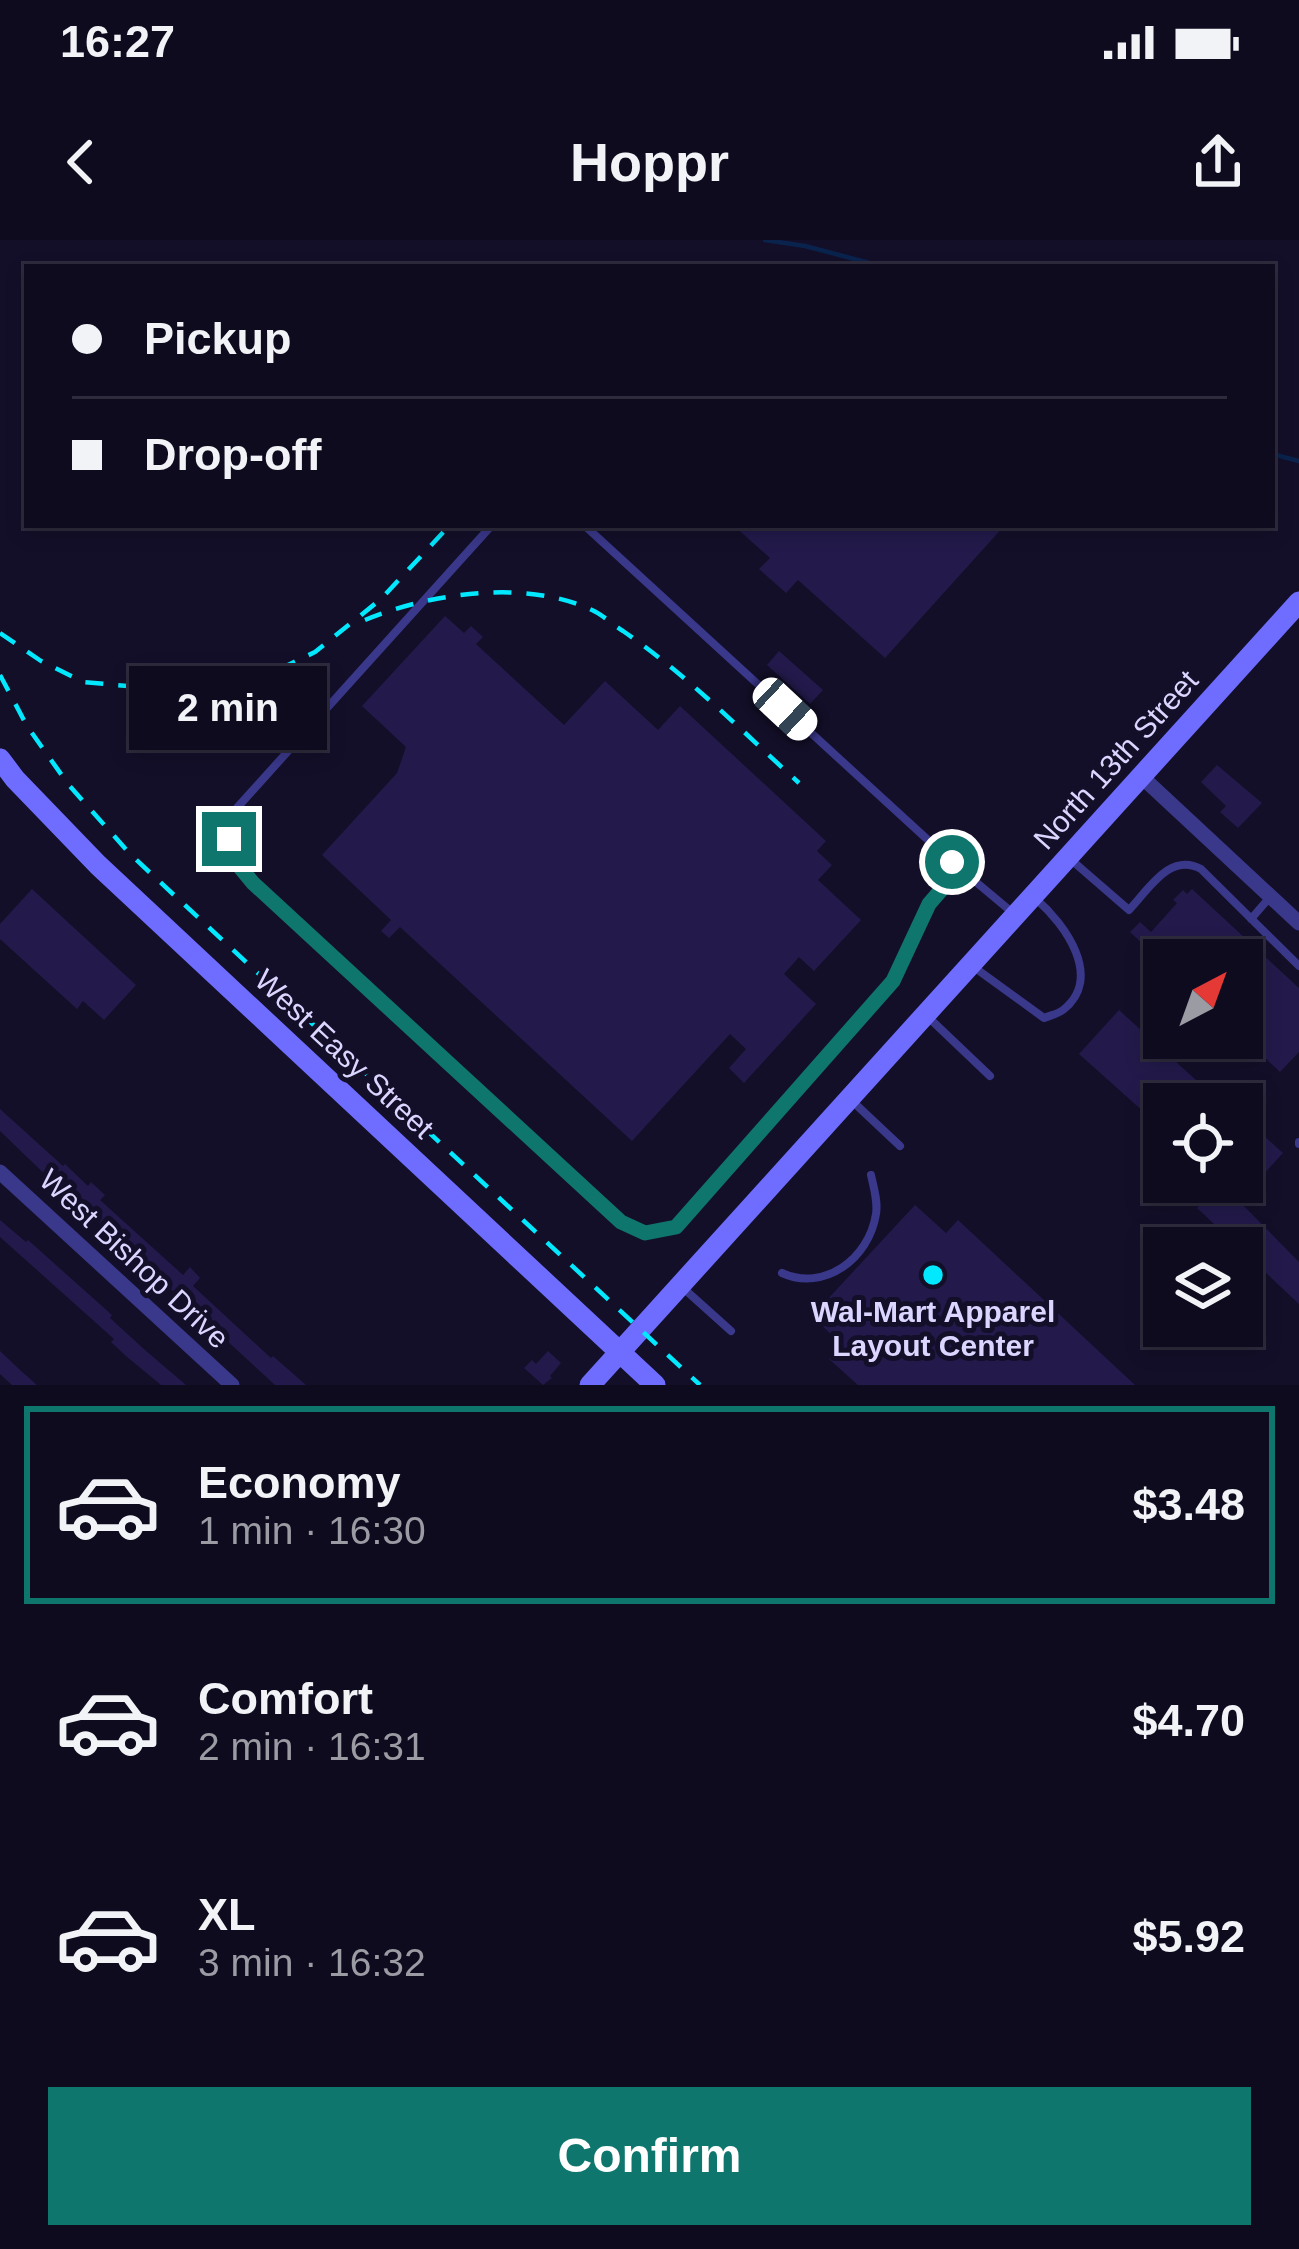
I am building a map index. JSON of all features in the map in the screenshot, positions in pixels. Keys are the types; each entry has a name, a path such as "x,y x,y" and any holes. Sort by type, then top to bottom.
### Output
{"main road":[{"name":"North 13th Street","path":"590,1385 1299,602"},
{"name":"West Easy Street","path":"0,759 98,865 655,1385"}],"street":[{"path":"1142,777 1299,923"},
{"name":"West Bishop Drive","path":"0,1172 232,1385"}],"lane":[{"path":"489,528 235,810 229,839 234,860 253,883 621,1222 645,1233 676,1227 893,981 929,904 960,868"},
{"path":"587,528 1015,914"},
{"path":"1068,856 1129,910 1174,865 1188,862 1201,869 1299,966"},
{"path":"970,964 1044,1018 1063,1010 1079,990 1083,971 1053,914 1032,896"},
{"path":"1251,919 1270,897"},
{"path":"925,1014 990,1076"},
{"path":"849,1098 900,1145"},
{"path":"782,1273 797,1280 826,1277 856,1256 876,1216 871,1175"},
{"path":"681,1286 730,1331"}],"building":[{"path":"736,528 1002,528 885,658 798,580 786,593 759,569 770,558"},
{"path":"445,616 464,633 471,626 483,637 476,644 564,725 605,681 658,730 680,706 826,841 817,851 832,865 818,880 861,920 814,971 799,957 784,974 816,1004 744,1083 729,1068 746,1049 730,1034 632,1141 400,927 389,938 381,931 391,920 322,855 397,773 406,747 362,706"},
{"path":"779,651 823,690 810,704 767,665"},
{"path":"1217,765 1262,803 1238,828 1220,812 1226,806 1201,782"},
{"path":"32,889 136,985 104,1020 83,1001 77,1009 0,939 0,924"},
{"path":"1192,889 1246,939 1143,939 1143,944 1130,932 1140,922 1151,932 1177,903 1173,900 1183,890 1187,894"},
{"path":"1263,955 1299,988 1299,1052 1280,1072 1263,1056"},
{"path":"1119,1010 1143,1032 1143,1059 1173,1059 1199,1083 1143,1083 1143,1111 1079,1054"},
{"path":"0,1109 63,1166 88,1186 91,1182 105,1195 100,1200 183,1275 190,1267 200,1278 193,1286 306,1385 275,1385 65,1186 57,1194 50,1187 54,1183 0,1131"},
{"path":"1263,1135 1283,1153 1263,1175"},
{"path":"1201,1203 1241,1203 1299,1262 1299,1304 1263,1270 1263,1227 1217,1227 1197,1208"},
{"name":"Wal-Mart Apparel Layout Center","path":"915,1205 946,1233 958,1220 1135,1385 858,1385 829,1359 842,1345 812,1316"},
{"path":"0,1220 28,1240 186,1385 161,1385 126,1356 111,1342 114,1339 0,1237"},
{"path":"0,1351 37,1385 12,1385 0,1374"},
{"path":"548,1351 561,1363 543,1385 524,1368 532,1360 536,1364"}],"waterway":[{"path":"765,240 874,264"},
{"path":"1275,455 1299,461"}],"railway":[{"path":"0,633 83,682 204,693 255,681 315,652 381,599 447,528"},
{"path":"365,620 419,603 478,593 566,600 604,617 647,648 799,783"},
{"path":"0,675 27,726 68,784 130,854 700,1385"}],"place":[{"name":"Wal-Mart Apparel Layout Center","path":"933,1275"}],"route":[{"path":"229,839 234,860 253,883 621,1222 645,1233 676,1227 893,981 929,904 960,868 952,862"}]}
